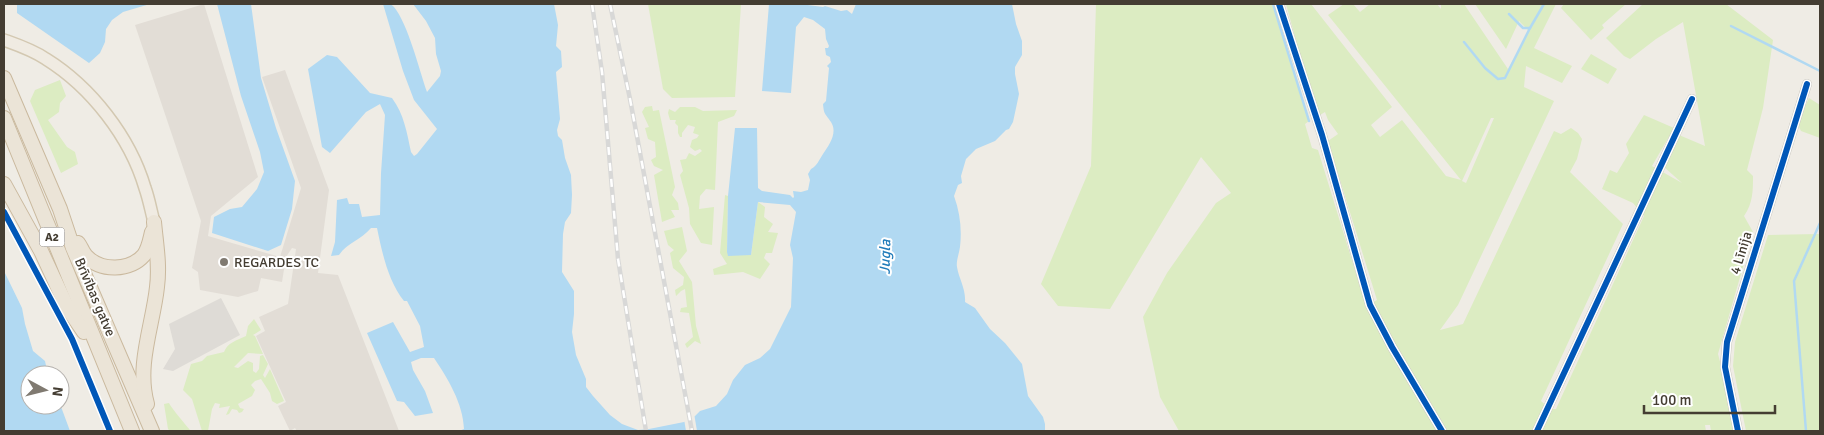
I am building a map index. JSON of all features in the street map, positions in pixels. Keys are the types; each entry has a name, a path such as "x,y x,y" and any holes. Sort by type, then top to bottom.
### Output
{"highway":[{"name":"Brīvības gatve","path":"4,78 60,209 73,248 153,431"},
{"name":"Brīvības gatve","path":"4,118 132,431"},
{"path":"4,184 41,250 67,307 100,356"},
{"path":"60,209 70,224 86,257 108,267 121,267 133,263 144,255 150,244 154,222"},
{"path":"153,431 146,400 144,367 145,347 158,284 159,266 154,222"}],"main road":[{"path":"4,40 46,59 85,90 107,114 128,147 145,187 154,222"}],"street":[{"path":"1279,4 1322,135 1370,305 1392,347 1442,431"},
{"name":"4 Līnija","path":"1738,431 1725,367 1727,342 1807,84"},
{"path":"1537,431 1692,99"}],"shaded area":[{"path":"204,4 258,177 211,216 208,236 280,257 301,188 262,77 285,70 329,190 318,273 338,275 399,431 297,431 295,428 290,431 278,406 286,402 256,336 265,331 259,317 288,304 296,249 292,248 286,257 282,282 261,278 258,291 238,297 200,290 198,272 192,268 201,221 135,25"},
{"path":"221,298 240,335 173,371 163,369 175,349 169,324"}],"green space":[{"path":"648,4 741,4 735,97 672,98 663,89"},
{"path":"1096,4 1272,4 1309,121 1305,124 1312,148 1318,150 1366,306 1377,300 1328,141 1338,134 1325,112 1320,115 1309,88 1286,4 1311,4 1392,107 1371,125 1380,137 1402,120 1446,176 1461,180 1328,15 1344,4 1353,4 1360,12 1370,4 1437,4 1441,9 1441,4 1464,4 1508,69 1529,31 1519,21 1506,49 1475,4 1556,4 1534,48 1572,66 1562,83 1526,66 1524,87 1554,101 1458,305 1440,330 1463,324 1554,131 1561,134 1571,128 1582,139 1577,159 1570,172 1623,224 1541,401 1550,409 1556,409 1644,216 1633,203 1602,189 1610,170 1617,173 1629,153 1626,144 1644,115 1674,128 1652,166 1682,183 1664,167 1679,135 1705,146 1683,22 1656,39 1630,59 1624,56 1606,38 1643,4 1726,4 1773,40 1763,108 1747,170 1753,176 1753,187 1751,202 1744,216 1753,232 1718,354 1738,431 1711,431 1710,425 1705,425 1706,431 1179,431 1160,397 1143,317 1167,273 1216,203 1231,193 1201,157 1110,309 1058,306 1041,284 1091,166","holes":["1491,118 1494,118 1466,183 1462,181"]},
{"path":"1564,4 1626,4 1602,25 1604,28 1591,40 1561,8"},
{"path":"1591,54 1617,69 1608,84 1581,69"},
{"path":"60,80 66,96 60,103 59,112 48,120 67,147 75,152 78,164 61,173 30,101 35,90"},
{"path":"1809,98 1820,105 1820,138 1801,131 1797,123"},
{"path":"652,106 653,111 659,110 675,187 672,195 678,203 679,210 671,210 675,217 662,222 654,175 663,170 654,166 651,160 656,157 655,142 648,139 645,128 649,127 642,112 645,107"},
{"path":"680,107 695,107 703,111 737,110 734,116 718,122 715,190 706,189 700,196 699,209 714,207 712,245 701,243 690,224 689,208 680,175 683,171 680,160 686,159 689,153 695,156 702,151 700,149 695,151 690,147 692,140 699,135 693,133 695,127 688,125 682,133 682,137 680,137 678,126 675,123 676,120 670,120 669,109 675,112"},
{"path":"725,195 728,196 727,252 751,255 758,202 765,207 764,217 773,224 768,232 778,233 772,253 766,253 764,258 770,264 760,279 743,272 714,275 713,269 727,264 720,253"},
{"path":"682,227 687,251 679,261 692,282 696,326 701,344 695,341 687,348 685,344 693,337 689,313 680,312 681,308 687,307 685,289 676,296 675,290 683,285 684,277 673,268 670,253 674,250 668,245 664,231"},
{"path":"1820,231 1820,431 1746,431 1733,366 1735,342 1768,235 1819,234"},
{"path":"254,319 261,330 253,335 263,354 248,353 234,367 238,368 248,361 253,363 253,371 256,373 259,369 260,356 263,355 268,364 263,375 265,378 270,369 284,401 277,404 272,401 270,393 261,379 255,381 251,385 255,390 252,396 238,404 240,408 244,409 242,412 239,413 237,410 232,409 226,415 230,406 219,408 220,404 215,403 208,431 202,431 192,399 183,390 191,364 202,361 207,356 224,352 230,344 246,336 248,326"},
{"path":"169,403 191,431 170,431 168,429 164,404"}],"water":[{"path":"17,4 150,4 123,12 112,20 106,29 105,42 100,53 89,63 17,13"},
{"path":"217,4 251,4 261,78 295,181 292,209 281,245 268,251 212,233 214,217 230,209 242,207 257,189 264,172 260,152 241,96"},
{"name":"Jugla","path":"383,4 393,6 404,24 427,92 440,76 441,71 436,54 435,38 426,21 413,4 554,4 558,25 556,46 561,51 562,67 556,72 560,119 557,130 558,136 562,140 565,158 571,175 572,195 571,213 565,222 563,234 562,272 574,291 572,332 576,355 586,379 586,387 593,396 610,415 622,424 638,430 684,422 700,411 716,406 727,394 733,380 745,365 760,358 770,349 791,307 793,258 790,245 796,212 790,205 758,202 751,255 728,256 727,252 728,196 735,128 757,128 758,188 762,191 790,195 793,198 793,191 801,192 808,190 810,180 808,174 818,163 830,143 834,130 824,112 823,104 826,101 829,68 827,66 831,62 830,57 826,55 825,48 829,46 825,29 813,20 804,17 796,27 791,93 762,91 769,4 825,6 841,11 847,10 852,14 856,4 1012,4 1022,41 1022,55 1015,67 1019,94 1013,122 1009,129 995,141 976,149 966,159 961,176 962,183 958,185 954,196 961,228 957,265 965,302 975,308 990,329 1005,343 1022,364 1028,396 1043,417 1045,431 459,431 464,429 458,401 434,358 421,358 411,362 433,413 415,416 404,402 397,401 367,333 393,322 410,352 424,347 420,326 407,301 404,301 398,293 390,275 377,228 371,228 346,247 339,255 331,256 335,242 337,200 347,198 349,204 359,204 362,217 380,215 385,115 380,104 366,112 330,153 322,147 308,69 327,55 337,57 370,93 392,98 402,117 411,152 414,156 417,154 437,129 414,100 403,71"},
{"path":"4,271 22,308 33,351 45,361 46,365 20,365 20,415 64,415 70,431 4,431"}],"pier":[{"path":"694,413 697,431 686,431 684,419"}],"waterway":[{"path":"1273,4 1309,121"},
{"path":"1509,14 1523,28 1530,28 1544,4"},
{"path":"1731,26 1820,71"},
{"path":"1464,42 1485,68 1498,79 1505,78 1530,28"},
{"path":"1806,431 1794,281 1820,223"}],"railway":[{"path":"592,4 602,72 618,259 646,431"},
{"path":"610,4 630,99 692,431"}],"cycle path":[{"path":"1279,4 1322,135 1370,305 1392,347 1442,431"},
{"path":"1738,431 1725,367 1727,342 1807,84"},
{"path":"1537,431 1692,99"},
{"path":"4,212 72,339 110,431"}],"place":[{"name":"REGARDES TC","path":"224,262"}]}
